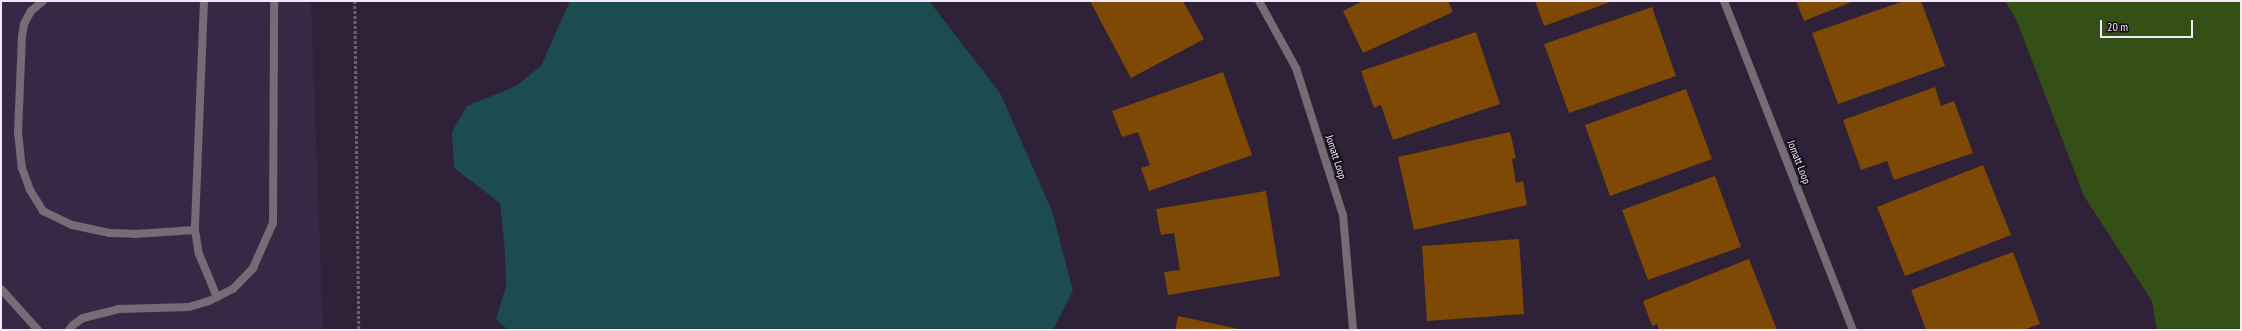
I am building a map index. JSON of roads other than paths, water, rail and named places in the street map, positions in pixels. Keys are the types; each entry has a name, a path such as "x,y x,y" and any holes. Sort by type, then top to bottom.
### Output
{"street":[{"path":"43,1 31,11 24,24 22,38 18,132 22,168 30,190 43,211 72,225 109,233 134,234 195,230"},
{"path":"204,1 195,230 199,254 217,297"},
{"path":"69,330 73,324 83,318 118,309 189,307 217,297 233,289 253,268 273,222 274,1"},
{"name":"Jomatt Loop","path":"1259,1 1296,68 1343,215 1353,330"},
{"name":"Jomatt Loop","path":"1724,1 1853,330"},
{"path":"1,289 38,330"}]}
